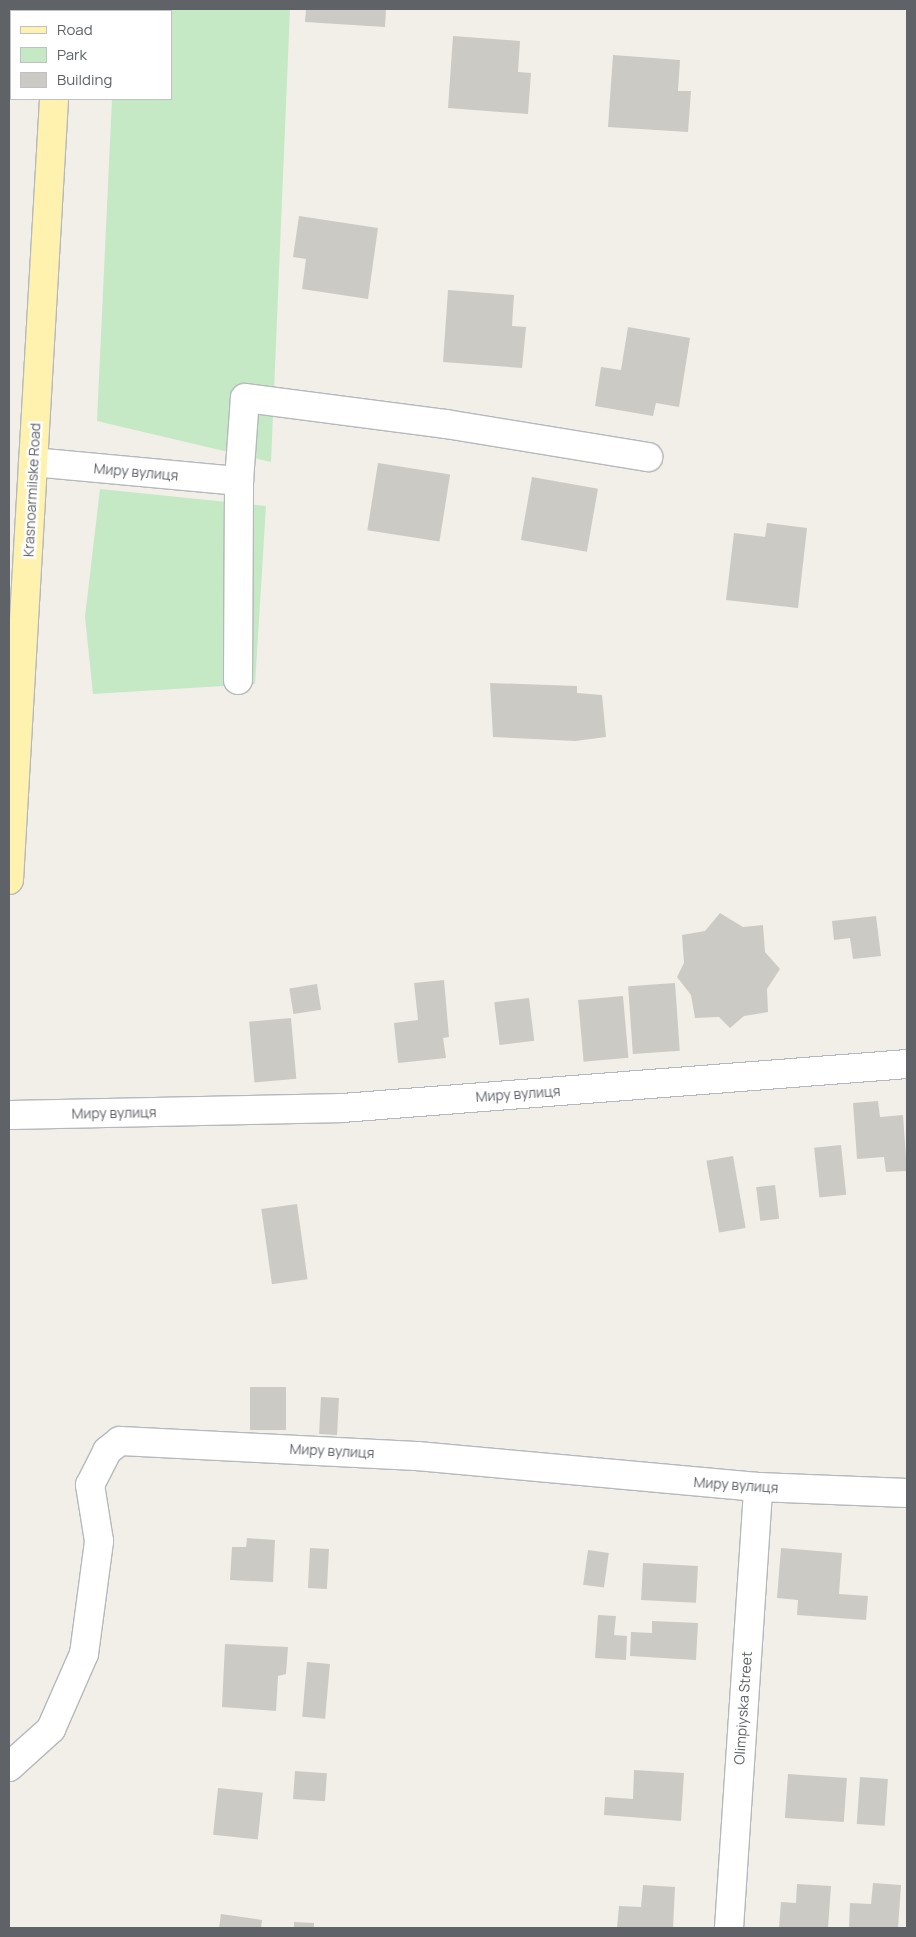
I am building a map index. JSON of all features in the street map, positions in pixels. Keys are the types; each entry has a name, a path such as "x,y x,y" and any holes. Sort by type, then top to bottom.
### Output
{"main road":[{"name":"Krasnoarmiiske Road","path":"9,880 54,100"}],"street":[{"path":"238,680 239,481 245,398 446,424 648,456"},
{"name":"Миру вулиця","path":"33,462 239,481"},
{"name":"Миру вулиця","path":"9,1115 342,1108 907,1064"},
{"name":"Миру вулиця","path":"9,1766 51,1729 84,1654 99,1541 90,1485 106,1451 120,1442 417,1456 758,1487 907,1493"},
{"name":"Olimpiyska Street","path":"729,1928 758,1487"}],"green space":[{"path":"290,9 271,462 97,421 112,100 172,100 172,10 116,10"},
{"path":"100,489 266,506 255,684 93,694 85,617"}],"building":[{"path":"306,9 386,9 385,27 305,22"},
{"path":"453,36 520,41 518,72 531,73 528,114 448,108"},
{"path":"613,55 680,60 678,91 691,91 688,132 608,127"},
{"path":"299,216 378,228 368,299 302,289 306,259 293,257"},
{"path":"448,290 514,295 512,326 526,327 522,368 443,362"},
{"path":"628,327 690,338 679,407 656,403 653,416 595,406 601,367 621,370"},
{"path":"378,463 450,474 439,542 367,530"},
{"path":"532,477 598,489 587,552 521,540"},
{"path":"767,523 807,528 798,608 726,600 734,533 765,537"},
{"path":"490,683 577,686 577,693 602,695 606,737 575,741 493,737"},
{"path":"720,913 743,927 763,925 765,952 780,969 767,989 768,1012 744,1016 730,1028 719,1017 695,1018 691,995 677,977 684,963 682,935 705,931"},
{"path":"876,916 881,956 853,959 850,938 834,940 832,921"},
{"path":"444,980 449,1037 443,1038 446,1058 398,1063 394,1023 418,1020 414,983"},
{"path":"675,983 680,1051 633,1054 628,986"},
{"path":"317,984 321,1010 293,1014 289,988"},
{"path":"623,996 628,1058 584,1062 578,1000"},
{"path":"529,998 534,1041 500,1045 494,1002"},
{"path":"291,1018 296,1079 254,1082 249,1022"},
{"path":"878,1101 880,1117 903,1115 907,1171 886,1172 884,1157 857,1159 853,1103"},
{"path":"841,1145 846,1195 819,1198 814,1148"},
{"path":"733,1156 746,1228 719,1233 706,1161"},
{"path":"775,1185 779,1219 760,1221 756,1187"},
{"path":"297,1204 308,1279 272,1284 261,1209"},
{"path":"250,1387 286,1387 286,1430 250,1430"},
{"path":"321,1397 339,1398 337,1435 319,1434"},
{"path":"247,1538 275,1540 273,1582 230,1580 232,1547 246,1547"},
{"path":"310,1548 329,1549 327,1589 308,1588"},
{"path":"781,1548 842,1553 839,1594 868,1596 866,1620 797,1615 798,1600 777,1598"},
{"path":"588,1550 609,1553 604,1588 583,1585"},
{"path":"643,1563 698,1566 696,1603 641,1600"},
{"path":"598,1615 616,1616 614,1635 627,1636 626,1660 595,1658"},
{"path":"652,1621 698,1623 696,1660 630,1656 631,1632 652,1633"},
{"path":"225,1644 288,1647 286,1674 278,1676 276,1711 222,1707"},
{"path":"307,1662 330,1664 325,1719 302,1717"},
{"path":"634,1770 684,1773 681,1821 604,1815 605,1797 633,1799"},
{"path":"295,1771 327,1773 325,1801 293,1799"},
{"path":"788,1774 847,1778 844,1822 785,1818"},
{"path":"860,1777 888,1779 885,1826 857,1824"},
{"path":"218,1788 263,1793 258,1839 213,1835"},
{"path":"873,1883 901,1885 898,1928 849,1928 850,1903 871,1904"},
{"path":"797,1884 831,1886 828,1928 779,1928 781,1902 796,1903"},
{"path":"643,1885 675,1887 673,1928 617,1928 619,1906 641,1907"},
{"path":"221,1914 262,1920 261,1928 219,1928"},
{"path":"294,1922 314,1923 314,1928 294,1928"}]}
